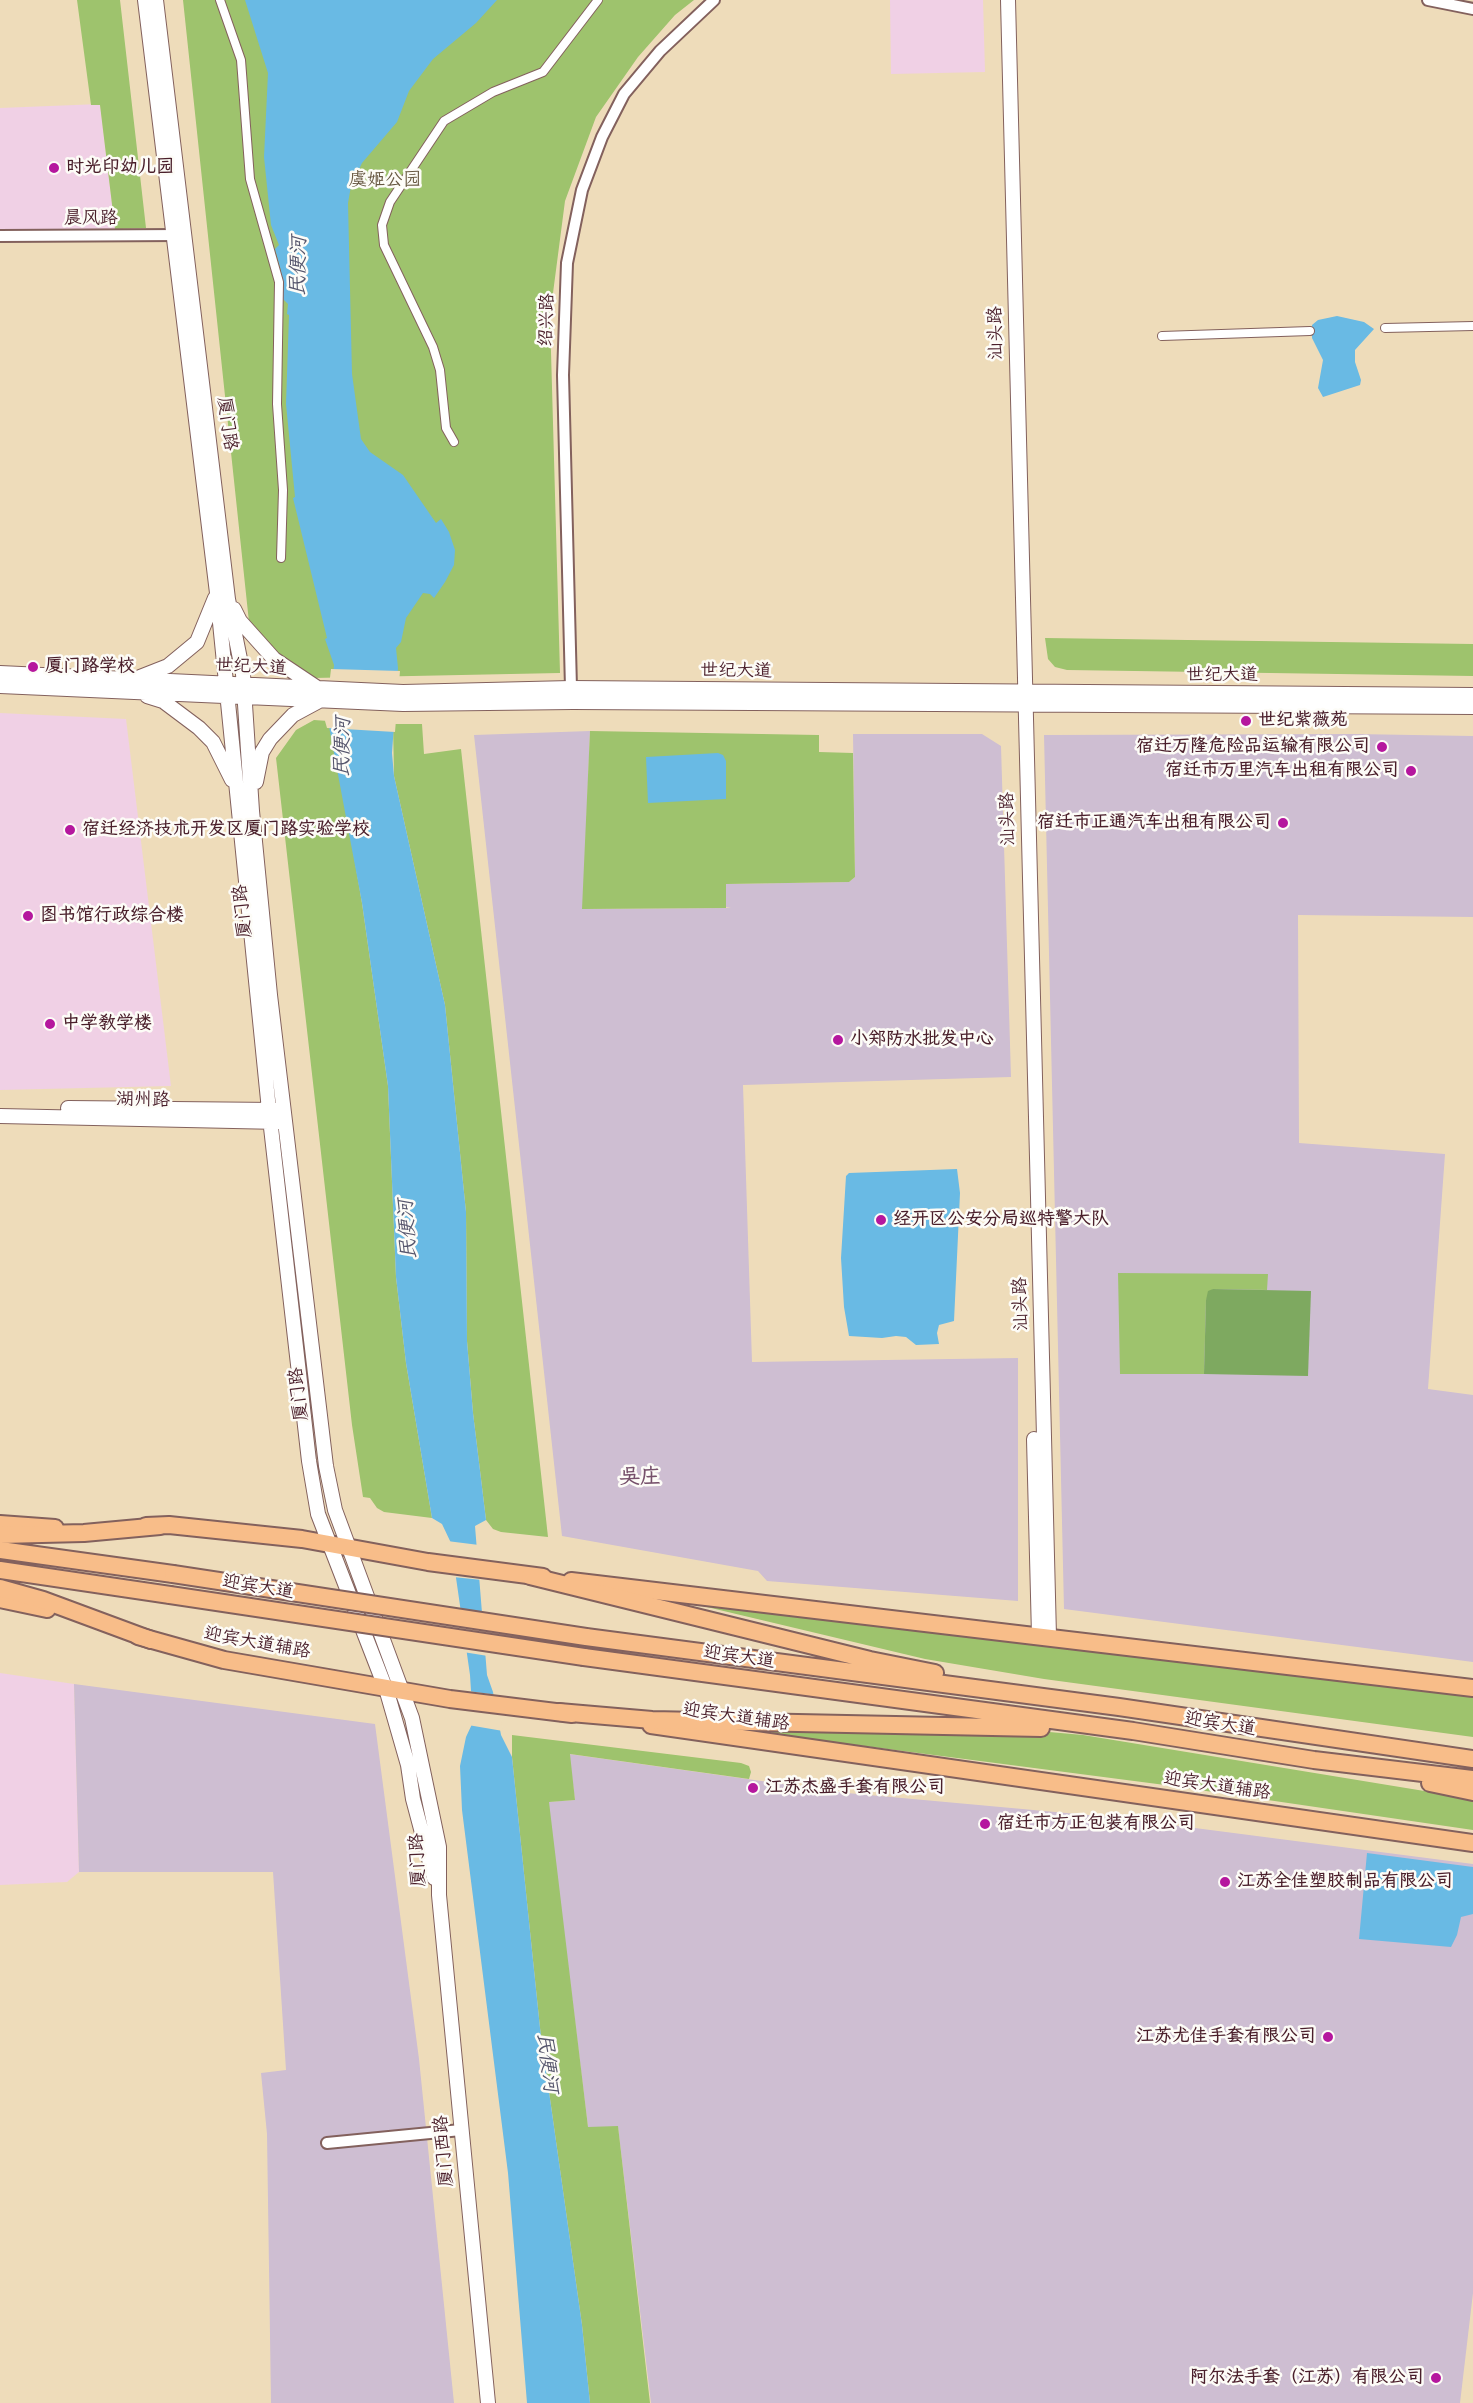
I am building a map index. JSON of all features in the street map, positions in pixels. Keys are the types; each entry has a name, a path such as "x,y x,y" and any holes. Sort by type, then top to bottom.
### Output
{"main road":[{"path":"0,1524 74,1529 160,1526 329,1544 428,1562 530,1576 1473,1688"},
{"path":"0,1535 84,1533 160,1526"},
{"name":"迎宾大道","path":"0,1550 586,1637 1119,1707 1473,1759"},
{"name":"迎宾大道","path":"0,1570 584,1657 1133,1731 1314,1760 1473,1779"},
{"path":"530,1576 870,1660 1119,1707"},
{"path":"0,1588 43,1600 152,1640"},
{"name":"迎宾大道辅路","path":"0,1599 68,1614 224,1660 450,1699 559,1712 1473,1843"},
{"path":"559,1712 652,1720 1133,1731"},
{"path":"1331,1738 1473,1751"},
{"path":"1314,1760 1473,1792"}],"street":[{"name":"厦门路","path":"146,0 178,235 222,596 227,691 270,1116 309,1461 318,1514 385,1687 408,1765 413,1799 439,1895"},
{"name":"厦门路","path":"156,0 178,235"},
{"path":"220,0 241,60 250,179 279,282 277,404 283,490 281,558"},
{"path":"454,442 446,428 442,380 433,347 384,245 382,225 390,202 444,121 493,92 543,72 598,0"},
{"name":"绍兴路","path":"571,688 563,375 569,252 582,190 602,137 624,94 660,51 714,0"},
{"name":"汕头路","path":"1000,0 1044,1636"},
{"name":"汕头路","path":"1008,0 1020,699"},
{"path":"1428,0 1473,9"},
{"name":"晨风路","path":"0,236 178,235"},
{"path":"1385,328 1473,326"},
{"path":"1162,336 1310,332"},
{"name":"厦门路","path":"222,596 244,692 252,811 326,1466 335,1510 403,1690 424,1765 439,1847 439,1895"},
{"path":"133,685 168,666 187,652 197,642 222,596 240,621 274,659 324,695 292,715 270,739 262,752 252,811"},
{"name":"世纪大道","path":"0,673 244,692 573,702 1473,695"},
{"path":"133,685 172,708 213,742 225,764 239,800"},
{"name":"世纪大道","path":"0,686 133,685"},
{"name":"世纪大道","path":"403,698 571,688 1473,707"},
{"name":"湖州路","path":"0,1107 270,1116"},
{"name":"湖州路","path":"0,1116 285,1116"},
{"name":"厦门西路","path":"439,1895 488,2403"},
{"path":"327,2143 461,2130"}],"shaded area":[{"path":"890,0 983,0 985,72 891,74"},
{"name":"时光印幼儿园","path":"100,104 115,229 0,229 0,108"},
{"name":"宿迁经济技术开发区厦门路实验学校","path":"0,713 126,719 171,1086 0,1090"},
{"path":"590,731 583,909 731,908 726,907 726,884 849,882 855,877 853,734 982,734 1001,746 1011,1077 743,1085 752,1362 1018,1358 1018,1601 767,1581 758,1571 562,1536 474,735"},
{"path":"1044,735 1473,736 1473,917 1298,915 1299,1143 1445,1154 1428,1389 1473,1395 1473,1662 1064,1609"},
{"path":"0,1673 74,1684 79,1872 67,1882 0,1885"},
{"path":"74,1684 375,1724 419,2059 454,2403 271,2403 267,2134 261,2073 286,2070 273,1872 79,1872"},
{"path":"569,1754 847,1793 1110,1817 1473,1864 1473,2293 1460,2403 651,2403 618,2127 588,2127 548,1802 575,1800"}],"green space":[{"path":"77,0 120,0 146,228 115,229 100,105 91,105"},
{"name":"虞姬公园","path":"183,0 694,0 675,15 638,57 596,117 565,201 550,316 560,673 313,678 267,646 249,622"},
{"path":"1045,638 1473,644 1473,676 1067,670 1055,667 1048,659"},
{"path":"314,720 328,721 333,735 362,903 388,1086 396,1277 406,1363 432,1518 384,1512 377,1508 370,1498 363,1497 352,1425 276,758 296,730"},
{"path":"393,724 422,724 424,754 461,749 548,1537 501,1532 493,1529 486,1520 467,1341 466,1212 445,1005 394,776"},
{"path":"590,731 819,735 819,752 853,753 855,877 849,882 726,884 726,908 582,909"},
{"path":"1118,1273 1268,1274 1267,1290 1213,1289 1206,1300 1204,1374 1120,1374"},
{"path":"1213,1289 1311,1291 1308,1376 1204,1374 1206,1300 1208,1291"},
{"path":"644,1592 1473,1692 1473,1737 1044,1679 925,1659"},
{"path":"773,1725 1038,1731 1083,1735 1473,1799 1473,1830 1165,1785 772,1734"},
{"path":"512,1735 741,1763 749,1766 751,1772 749,1779 570,1754 575,1800 549,1802 588,2127 618,2126 650,2403 590,2403 582,2325 540,2028 512,1757"}],"water":[{"name":"民便河","path":"245,0 497,0 476,23 433,59 409,91 397,122 362,163 351,186 348,203 352,374 361,439 370,452 403,475 436,523 441,519 449,532 455,550 454,565 445,582 434,598 430,594 423,593 406,618 401,642 396,648 398,668 392,753 394,776 445,1005 466,1212 467,1341 486,1520 475,1526 487,1675 493,1692 501,1735 512,1757 540,2028 582,2325 590,2403 527,2403 508,2173 462,1810 460,1766 466,1737 473,1722 470,1675 451,1543 442,1524 432,1518 406,1363 396,1277 388,1086 362,903 328,721 334,665 325,639 327,638 293,498 295,497 286,404 289,315 287,314 288,304 283,299 281,271 275,249 279,245 271,225 264,157 268,73"},
{"path":"1337,316 1364,322 1374,329 1355,350 1360,385 1323,397 1318,388 1323,360 1312,338 1312,325 1318,320"},
{"path":"718,753 723,755 726,761 726,799 648,803 646,757"},
{"path":"957,1169 960,1193 954,1321 939,1325 937,1333 939,1344 916,1345 906,1337 896,1336 882,1338 849,1336 844,1307 841,1258 846,1176 849,1173"},
{"path":"1367,1853 1473,1867 1473,1914 1461,1917 1457,1935 1451,1947 1359,1939"}],"pier":[{"path":"331,669 400,671 395,732 327,728 325,721"},
{"path":"447,1541 479,1545 482,1580 453,1577"},
{"path":"457,1608 485,1612 488,1656 463,1652"},
{"path":"468,1691 497,1695 503,1731 468,1725"}],"place":[{"name":"时光印幼儿园","path":"54,168"},
{"name":"厦门路学校","path":"33,667"},
{"name":"世纪紫薇苑","path":"1246,721"},
{"name":"宿迁万隆危险品运输有限公司","path":"1382,747"},
{"name":"宿迁市万里汽车出租有限公司","path":"1411,771"},
{"name":"宿迁市正通汽车出租有限公司","path":"1283,823"},
{"name":"宿迁经济技术开发区厦门路实验学校","path":"70,830"},
{"name":"图书馆行政综合楼","path":"28,916"},
{"name":"中学教学楼","path":"50,1024"},
{"name":"小郑防水批发中心","path":"838,1040"},
{"name":"经开区公安分局巡特警大队","path":"881,1220"},
{"name":"江苏杰盛手套有限公司","path":"753,1788"},
{"name":"宿迁市方正包装有限公司","path":"985,1824"},
{"name":"江苏全佳塑胶制品有限公司","path":"1225,1882"},
{"name":"江苏尤佳手套有限公司","path":"1328,2037"},
{"name":"阿尔法手套（江苏）有限公司","path":"1436,2378"}],"district":[{"name":"吴庄","path":"640,1479"}]}
